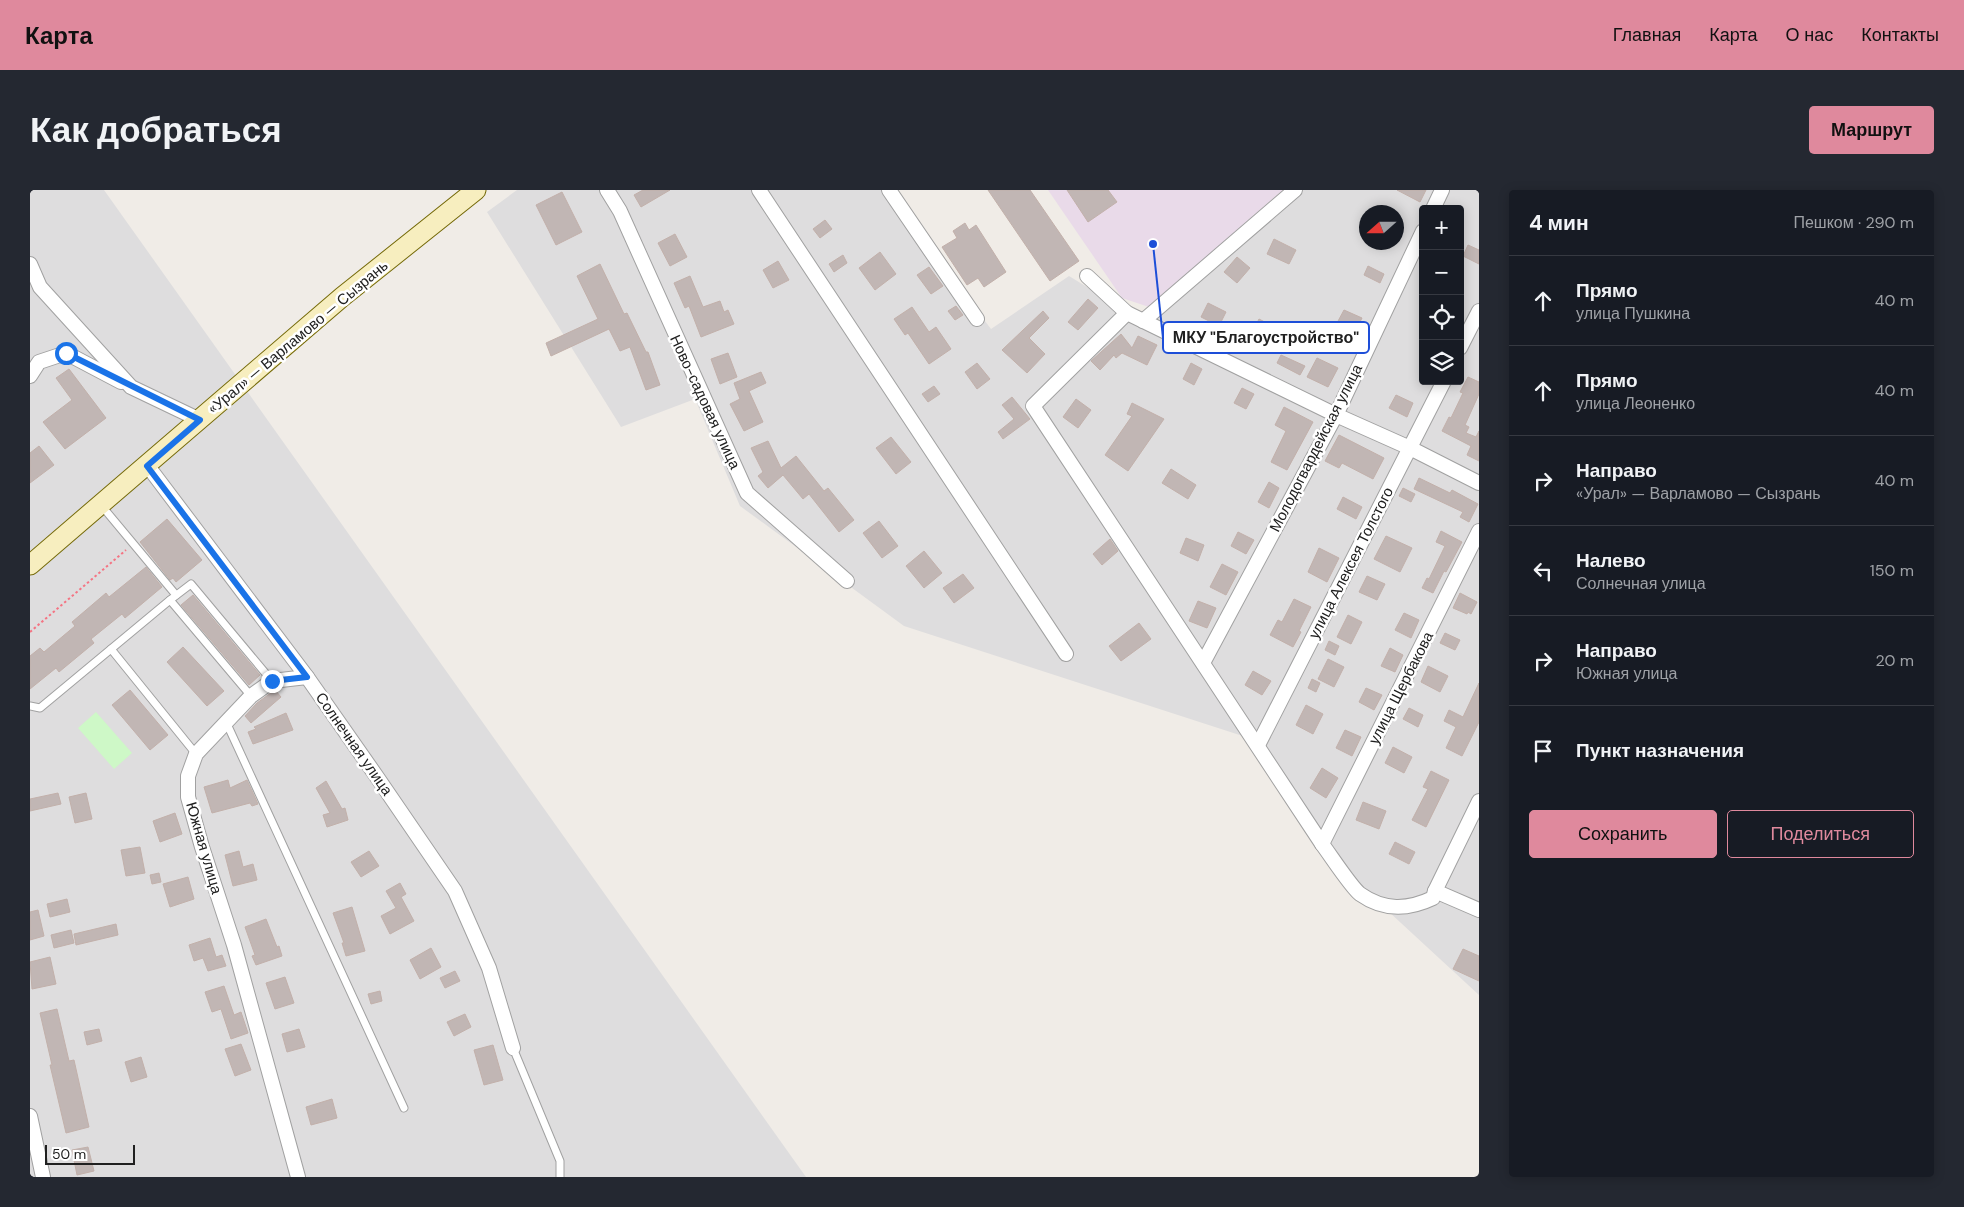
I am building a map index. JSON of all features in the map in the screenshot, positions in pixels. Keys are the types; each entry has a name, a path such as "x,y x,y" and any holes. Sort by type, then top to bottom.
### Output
{"main road":[{"name":"«Урал» — Варламово — Сызрань","path":"30,565 342,297 476,190"}],"street":[{"name":"Ново-садовая улица","path":"607,190 620,211 747,493 847,582"},
{"path":"759,190 1066,654"},
{"path":"889,190 977,319"},
{"path":"1143,321 1295,190"},
{"path":"1435,205 1442,190"},
{"name":"Молодогвардейская улица","path":"1202,663 1336,415 1419,239"},
{"path":"30,264 40,287 131,387"},
{"path":"1087,276 1127,313 1336,415 1410,448 1479,483"},
{"path":"1464,340 1479,311"},
{"path":"1127,313 1033,406 1322,844 1359,893 1382,906 1415,906 1434,898 1435,891 1479,801"},
{"path":"30,376 34,363 66,353 200,420"},
{"name":"улица Алексея Толстого","path":"1258,745 1442,385"},
{"name":"Солнечная улица","path":"147,466 307,677 378,777 455,891 489,968 513,1048"},
{"name":"улица Щербакова","path":"1322,844 1479,531"},
{"name":"Южная улица","path":"298,1177 234,945 188,797 188,776 196,754 227,724 251,696 272,681 307,677"},
{"path":"1435,891 1479,910"},
{"path":"30,1116 43,1177"}],"lane":[{"path":"100,505 133,544 173,598 251,696"},
{"path":"30,706 40,708 191,584 272,681"},
{"path":"111,649 196,754"},
{"path":"227,724 404,1108"},
{"path":"513,1048 560,1160 560,1177"}],"path":[{"path":"30,632 133,544"}],"shaded area":[{"path":"30,190 104,190 806,1177 30,1177"},
{"path":"517,190 886,190 991,329 1069,276 1141,320 1287,190 1479,190 1479,995 1323,851 1255,740 904,626 740,506 695,399 621,427 487,212"},
{"path":"1048,190 1283,190 1149,307 1122,298"}],"green space":[{"path":"96,712 132,753 114,769 78,728"}],"building":[{"path":"643,190 670,190 641,207 634,195"},
{"path":"988,190 1030,190 1079,261 1050,281"},
{"path":"1067,190 1108,190 1117,202 1088,222"},
{"path":"1397,190 1426,190 1420,202"},
{"path":"562,192 582,232 556,245 536,205"},
{"path":"825,220 832,229 820,238 813,229"},
{"path":"965,223 969,230 976,225 1006,272 984,287 978,278 967,285 942,247 957,238 953,231"},
{"path":"675,234 687,257 670,266 658,243"},
{"path":"1274,239 1296,250 1289,264 1267,254"},
{"path":"1468,245 1479,250 1479,264 1464,256"},
{"path":"880,252 896,274 875,290 859,268"},
{"path":"843,255 847,263 834,272 829,264"},
{"path":"1237,257 1250,268 1237,283 1224,272"},
{"path":"778,261 789,280 773,288 763,270"},
{"path":"600,264 624,314 627,313 646,352 648,352 660,385 646,390 630,347 620,351 609,329 551,356 546,343 598,319 577,276"},
{"path":"1368,266 1384,274 1380,283 1364,275"},
{"path":"929,267 943,286 931,294 917,275"},
{"path":"690,276 703,307 720,301 724,312 728,310 734,324 701,337 689,306 685,308 674,283"},
{"path":"1088,299 1098,308 1078,330 1068,322"},
{"path":"1208,303 1226,312 1219,326 1201,317"},
{"path":"956,306 963,315 955,320 948,311"},
{"path":"912,307 929,332 936,327 951,349 929,364 908,333 905,335 894,319"},
{"path":"1344,310 1362,318 1355,332 1337,323"},
{"path":"1043,311 1049,318 1029,338 1045,354 1027,373 1002,350"},
{"path":"1259,319 1278,329 1268,350 1248,340"},
{"path":"1121,334 1132,348 1138,336 1157,345 1147,365 1122,353 1116,358 1114,355 1100,370 1091,361"},
{"path":"728,353 737,377 720,384 711,359"},
{"path":"1281,355 1305,366 1300,375 1277,363"},
{"path":"1317,358 1338,368 1328,387 1307,377"},
{"path":"977,363 990,379 977,389 965,372"},
{"path":"1191,363 1202,369 1194,385 1183,379"},
{"path":"69,369 106,418 65,449 43,422 72,400 56,378"},
{"path":"761,372 766,383 749,391 763,422 744,431 730,404 740,399 734,383"},
{"path":"1468,377 1479,382 1479,394 1465,425 1469,427 1466,433 1476,437 1479,431 1479,461 1467,455 1471,446 1442,431 1449,417 1451,418 1463,393 1460,392"},
{"path":"934,386 940,394 928,402 922,394"},
{"path":"1242,388 1254,394 1246,409 1234,403"},
{"path":"1396,395 1413,403 1407,417 1389,408"},
{"path":"1012,397 1030,419 1003,439 998,432 1014,419 1002,405"},
{"path":"1076,399 1091,410 1078,428 1063,417"},
{"path":"1132,403 1164,419 1128,471 1105,455 1132,416 1127,414"},
{"path":"1284,407 1313,422 1287,470 1271,462 1286,431 1275,425"},
{"path":"1339,435 1384,458 1373,479 1342,463 1339,468 1325,461"},
{"path":"891,437 911,462 896,474 876,448"},
{"path":"768,441 781,468 796,456 824,491 828,488 854,520 839,532 809,494 803,499 783,475 768,488 758,476 763,472 751,448"},
{"path":"39,446 54,465 30,483 30,453"},
{"path":"1171,469 1196,485 1188,499 1162,483"},
{"path":"1419,478 1450,493 1452,490 1478,504 1469,522 1460,517 1463,512 1414,489"},
{"path":"1269,482 1279,488 1269,508 1258,502"},
{"path":"1403,488 1415,494 1411,502 1399,496"},
{"path":"1343,497 1362,507 1356,519 1337,509"},
{"path":"167,519 202,560 176,582 173,578 170,580 140,542"},
{"path":"879,521 898,546 882,558 863,533"},
{"path":"1441,531 1462,542 1433,593 1422,588 1427,578 1429,579 1445,546 1436,542"},
{"path":"1238,532 1254,540 1246,554 1231,546"},
{"path":"1386,536 1412,548 1400,572 1374,559"},
{"path":"1186,538 1204,545 1198,561 1180,553"},
{"path":"1110,539 1118,551 1102,565 1093,554"},
{"path":"1319,548 1339,558 1327,582 1308,572"},
{"path":"924,551 942,573 924,588 906,566"},
{"path":"1222,564 1238,572 1226,595 1210,587"},
{"path":"146,567 162,587 125,618 122,614 91,639 94,643 59,672 56,668 30,689 30,656 40,648 44,652 75,626 72,622 106,593 109,597"},
{"path":"963,574 974,588 954,603 943,588"},
{"path":"1367,576 1385,584 1377,600 1359,592"},
{"path":"1460,593 1477,602 1471,614 1453,608"},
{"path":"193,595 260,675 249,685 181,605"},
{"path":"1294,599 1311,607 1293,647 1270,635 1278,620 1282,622"},
{"path":"1198,601 1216,608 1207,628 1189,621"},
{"path":"1404,613 1419,620 1411,638 1395,630"},
{"path":"1348,615 1362,622 1351,644 1337,637"},
{"path":"1139,623 1151,639 1121,661 1109,646"},
{"path":"1445,633 1460,640 1455,650 1440,643"},
{"path":"1329,641 1339,646 1335,655 1325,650"},
{"path":"183,647 224,691 207,706 167,662"},
{"path":"1390,648 1403,655 1395,672 1381,666"},
{"path":"1328,659 1344,667 1334,687 1318,679"},
{"path":"1428,666 1448,676 1440,692 1421,682"},
{"path":"1253,671 1271,681 1262,695 1245,685"},
{"path":"1312,679 1320,683 1316,692 1308,688"},
{"path":"1479,683 1479,722 1462,756 1446,748 1456,727 1444,721 1449,710 1463,717"},
{"path":"1366,688 1382,695 1374,710 1359,702"},
{"path":"130,690 168,735 150,750 112,705"},
{"path":"275,690 281,697 251,723 245,716 257,703"},
{"path":"1306,705 1323,714 1313,734 1296,725"},
{"path":"1409,708 1423,715 1418,727 1403,719"},
{"path":"286,713 293,730 253,744 248,732 256,729 254,727"},
{"path":"1345,730 1361,737 1352,756 1336,748"},
{"path":"1393,747 1412,757 1404,773 1385,763"},
{"path":"1322,768 1338,778 1326,798 1310,788"},
{"path":"1431,771 1449,780 1426,827 1412,820 1428,789 1423,787"},
{"path":"228,780 230,788 247,780 258,804 252,806 250,803 212,813 204,787"},
{"path":"326,781 342,809 345,808 348,820 327,827 323,815 330,813 316,788"},
{"path":"58,793 61,804 30,811 30,799"},
{"path":"86,793 92,819 75,823 69,797"},
{"path":"1363,802 1386,811 1379,829 1356,820"},
{"path":"175,813 182,834 160,842 153,821"},
{"path":"1395,842 1415,852 1409,864 1389,854"},
{"path":"140,847 145,873 126,876 121,850"},
{"path":"239,851 243,867 253,864 257,880 233,886 225,855"},
{"path":"369,851 379,866 361,877 351,862"},
{"path":"159,873 161,882 152,884 150,875"},
{"path":"188,877 194,899 170,907 163,884"},
{"path":"400,883 406,894 401,897 414,921 390,934 381,916 396,908 386,891"},
{"path":"67,899 70,912 50,917 47,904"},
{"path":"352,907 365,951 346,956 342,943 344,943 333,913"},
{"path":"38,910 44,936 30,940 30,912"},
{"path":"266,919 282,956 256,965 252,956 255,955 245,927"},
{"path":"116,924 118,935 76,945 74,934"},
{"path":"71,930 74,943 54,948 51,935"},
{"path":"210,938 216,957 222,955 226,966 208,971 203,958 194,961 189,945"},
{"path":"431,948 441,967 420,979 410,960"},
{"path":"1463,949 1479,956 1479,981 1453,969"},
{"path":"50,957 56,984 32,989 30,962"},
{"path":"455,971 460,981 445,988 440,978"},
{"path":"285,977 294,1003 275,1009 266,983"},
{"path":"224,986 234,1015 241,1012 248,1033 231,1039 221,1009 212,1012 205,992"},
{"path":"380,991 382,1001 371,1004 368,994"},
{"path":"57,1009 69,1061 74,1060 89,1127 66,1133 40,1013"},
{"path":"465,1014 471,1027 454,1036 447,1022"},
{"path":"99,1029 102,1041 87,1045 84,1032"},
{"path":"299,1029 305,1047 287,1052 282,1034"},
{"path":"241,1044 251,1070 235,1076 225,1049"},
{"path":"493,1045 503,1080 484,1085 474,1050"},
{"path":"141,1057 147,1077 131,1082 125,1062"},
{"path":"332,1099 337,1118 311,1125 306,1107"},
{"path":"88,1147 94,1171 77,1175 72,1150"}],"place":[{"name":"МКУ \"Благоустройство\"","path":"1153,244"}],"route":[{"path":"66,353 200,420 147,466 307,677 272,681"}]}
